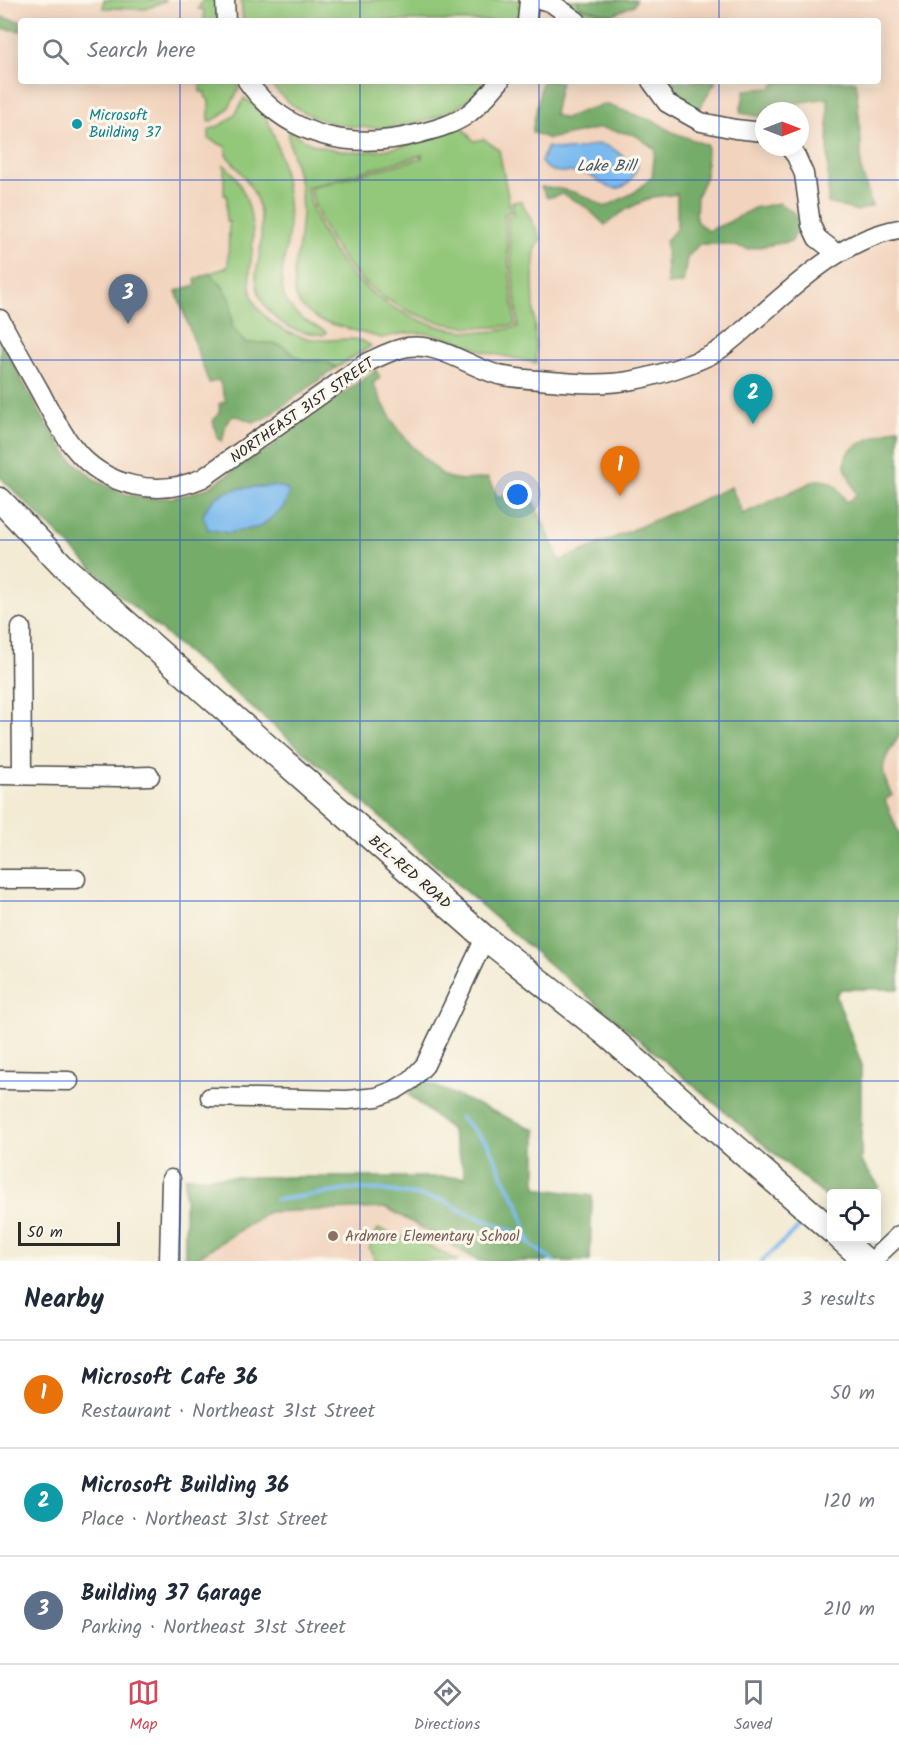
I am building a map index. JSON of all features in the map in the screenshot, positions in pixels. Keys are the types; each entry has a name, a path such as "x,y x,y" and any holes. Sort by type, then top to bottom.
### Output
{"main road":[{"name":"BEL-RED ROAD","path":"0,500 64,567 485,938 604,1033 827,1228"},
{"path":"845,1243 866,1261"}],"street":[{"path":"225,0 226,18"},
{"path":"527,18 529,0"},
{"path":"542,0 550,2 573,18"},
{"path":"249,84 270,108 295,125 320,135 370,141 410,136 436,129 461,118 476,107 497,84"},
{"path":"653,84 667,103 701,122 755,131"},
{"path":"796,156 804,174 811,225 818,238 830,248"},
{"name":"NORTHEAST 31ST STREET","path":"0,319 73,447 88,463 119,481 157,489 182,486 203,478 366,363 407,347 436,350 484,370 506,376 586,384 634,380 683,366 716,351 813,271 838,254 871,237 898,229"},
{"path":"21,628 22,775"},
{"path":"0,775 150,776"},
{"path":"0,879 76,879"},
{"path":"210,1097 347,1100 377,1096 394,1090 411,1080 425,1065 485,938"},
{"path":"0,1080 69,1081"},
{"path":"169,1261 171,1179"},
{"path":"874,1261 880,1252 899,1235"}],"shaded area":[{"path":"0,0 899,0 899,977 0,463"},
{"name":"Ardmore Elementary School","path":"387,1208 479,1261 192,1261 268,1212"}],"green space":[{"path":"104,0 167,0 146,9 103,8"},
{"path":"203,0 218,0 219,18 204,18 204,10 198,9"},
{"path":"241,0 522,0 521,18 243,18"},
{"path":"555,0 577,0 581,7 612,15 607,18 586,18"},
{"path":"577,0 636,0 634,5 612,15 580,7"},
{"path":"0,17 18,20 18,31 0,28"},
{"path":"200,84 237,84 239,88 228,109 209,122 209,101 205,92 200,92"},
{"path":"271,84 487,84 461,105 432,119 391,127 369,128 348,126 308,114 288,102"},
{"path":"541,84 560,84 554,114 564,119 605,104 658,123 672,132 707,145 706,176 697,196 696,221 708,231 754,208 779,203 794,213 799,225 792,241 748,249 725,244 699,244 687,258 683,283 667,284 666,241 677,228 677,194 652,197 627,209 605,225 586,207 563,194 547,198 541,187 574,192 605,207 635,192 652,177 655,149 635,135 601,128 549,139 532,132"},
{"path":"661,84 714,84 698,111 676,100"},
{"path":"775,84 856,84 861,169 872,206 857,211 828,203 828,98 802,102 755,102 755,116 740,113 745,90 771,88"},
{"path":"244,98 262,112 269,124 284,172 289,224 282,274 284,296 296,313 325,331 323,335 296,330 281,322 263,303 257,287 256,271 261,245 261,225 257,200 240,170 226,155 226,147 209,139 209,130 231,119"},
{"path":"460,125 474,141 484,139 499,150 511,212 504,214 515,325 480,327 446,323 414,314 385,298 359,277 338,252 321,222 310,188 422,158 422,155 307,187 315,217 329,244 346,269 368,290 393,307 420,320 450,329 486,332 518,327 507,216 514,215 512,202 521,201 541,238 535,249 533,279 536,363 485,352 453,339 426,333 406,333 381,338 321,321 300,305 295,294 294,270 302,215 301,188 288,137 289,131 316,146 362,152 412,144"},
{"path":"224,165 233,173 239,184 250,213 253,236 251,292 253,300 264,316 280,328 297,336 316,340 355,339 371,346 336,368 322,361 300,359 279,345 245,343 232,327 231,302 223,287 210,273 228,267 229,222 226,222 227,195 224,195"},
{"path":"210,273 223,287 231,302 232,327 245,343 279,345 300,359 326,362 336,368 263,420 254,422 233,416 226,424 222,441 217,437 213,421 219,413 219,404 226,401 219,380 209,383 176,291 196,285 195,279"},
{"path":"0,341 46,423 69,457 95,480 119,492 146,499 171,498 210,487 265,449 268,450 276,445 275,441 376,370 380,378 373,383 379,396 397,428 412,446 447,477 462,480 488,478 498,498 519,492 532,498 560,561 731,487 743,514 816,480 828,481 835,485 846,502 857,496 845,467 848,453 864,442 899,427 899,736 886,759 883,771 892,795 885,800 899,834 899,989 841,989 836,995 861,1063 861,1162 879,1186 876,1189 827,1189 827,1198 542,958 116,592 0,477"},
{"path":"423,1081 536,1130 536,1188 592,1196 590,1261 479,1261 387,1208 268,1212 192,1261 185,1261 185,1177 466,1177 451,1130 408,1094"},
{"path":"378,1229 432,1247 458,1261 376,1261 369,1249"}],"water":[{"name":"Lake Bill","path":"598,144 610,147 638,165 628,183 613,188 582,173 556,172 541,162 547,147 567,150"},
{"path":"272,486 286,488 289,495 283,508 260,527 228,533 208,529 203,515 209,505 223,493 241,488"}],"waterway":[{"path":"461,1118 489,1145 518,1204 530,1244"},
{"path":"276,1200 356,1189 383,1190 444,1200 466,1213 513,1231 553,1261"},
{"path":"762,1261 798,1228"}],"place":[{"name":"Microsoft Building 37","path":"77,124"},
{"name":"Building 37 Garage","path":"128,324"},
{"name":"Microsoft Building 36","path":"753,424"},
{"name":"Microsoft Cafe 36","path":"620,496"},
{"name":"Ardmore Elementary School","path":"333,1236"}]}
